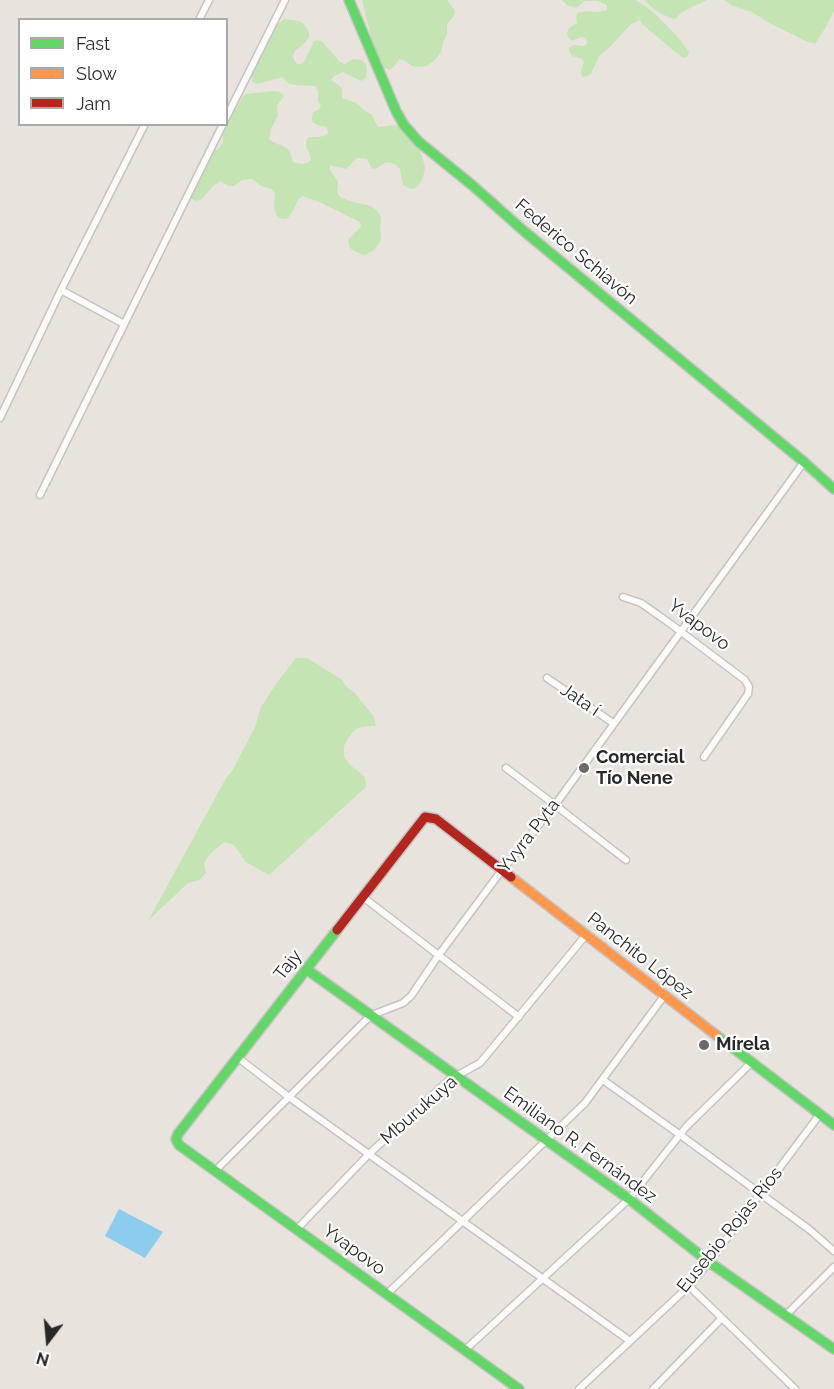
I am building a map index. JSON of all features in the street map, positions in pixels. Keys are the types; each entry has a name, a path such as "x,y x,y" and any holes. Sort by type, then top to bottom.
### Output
{"street":[{"path":"200,18 209,0"},
{"path":"228,113 285,0"},
{"name":"Federico Schiavón","path":"350,0 396,111 404,125 419,141 834,489"},
{"path":"0,418 61,290 144,126"},
{"path":"40,495 222,126"},
{"path":"61,290 124,324"},
{"name":"Yvyra Pyta","path":"215,1171 372,1015 403,1003 411,996 502,870 555,805 804,462"},
{"name":"Yvapovo","path":"623,597 641,603 745,680 749,687 748,694 704,757"},
{"name":"Jata í","path":"547,678 613,723"},
{"path":"506,768 626,860"},
{"name":"Panchito López","path":"425,817 436,819 834,1125"},
{"name":"Tajy","path":"178,1134 425,817"},
{"path":"363,897 519,1017"},
{"name":"Mburukuya","path":"297,1229 369,1154 448,1080 480,1063 586,936"},
{"name":"Emiliano R. Fernández","path":"306,969 629,1199 709,1262 834,1348"},
{"path":"387,1294 585,1103 664,996"},
{"path":"237,1058 630,1341"},
{"path":"465,1350 629,1199 679,1134 752,1062"},
{"path":"603,1080 810,1230 834,1251"},
{"name":"Eusebio Rojas Ríos","path":"579,1389 689,1286 820,1114"},
{"name":"Yvapovo","path":"178,1134 176,1139 179,1145 519,1389"},
{"path":"786,1315 834,1267"},
{"path":"689,1286 795,1389"},
{"path":"656,1388 722,1318"}],"green space":[{"path":"362,0 447,0 455,11 447,24 447,34 441,52 427,66 412,66 399,59 390,70 381,66 373,45"},
{"path":"562,0 636,0 653,12 677,36 689,52 688,56 683,58 640,20 631,24 599,56 591,74 582,77 584,62 572,56 569,47 584,46 587,43 586,38 581,37 572,41 567,33 569,28 577,23 577,13 607,10 607,5 597,1 585,1 576,8 567,5"},
{"path":"644,0 707,0 682,12 675,19 656,11"},
{"path":"724,0 834,0 834,11 815,44"},
{"path":"284,19 299,21 309,32 306,42 295,51 293,56 297,64 302,64 314,41 318,40 323,42 344,64 353,59 362,60 366,64 366,78 361,81 343,72 331,80 342,89 342,98 356,103 372,115 378,127 394,125 399,127 419,148 425,168 423,178 413,189 403,185 400,169 391,163 386,162 372,169 367,159 357,158 346,169 330,165 330,170 338,182 337,193 340,197 371,206 381,217 380,242 373,251 364,255 350,248 348,242 349,238 361,227 360,222 302,196 288,218 278,218 274,209 275,193 252,179 242,180 234,186 220,181 202,199 197,201 192,199 190,192 204,159 220,147 223,137 220,133 224,126 228,126 228,120 243,96 247,94 281,92 284,97 277,105 278,115 269,139 287,148 293,162 302,164 311,160 306,141 309,137 319,137 328,133 327,127 312,122 313,112 321,106 315,86 289,84 282,77 256,84 252,81 254,66 276,26"},
{"path":"296,658 307,658 341,679 374,717 376,726 356,729 344,746 344,756 349,764 365,777 366,787 269,875 246,862 234,845 224,842 209,855 204,863 206,873 199,880 188,883 148,921 226,778 232,771 255,727 261,707"}],"water":[{"path":"119,1209 163,1232 145,1258 105,1236"}],"traffic: fast":[{"path":"349,0 396,111 404,125 419,142 834,489"},
{"path":"337,930 176,1139 179,1145 519,1389"},
{"path":"306,969 629,1199 709,1262 834,1349"},
{"path":"716,1035 834,1125"}],"traffic: slow":[{"path":"511,877 716,1035"}],"traffic: jam":[{"path":"337,930 425,817 436,819 511,877"}],"place":[{"name":"Comercial Tío Nene","path":"584,768"},
{"name":"Mírela","path":"704,1045"}]}
